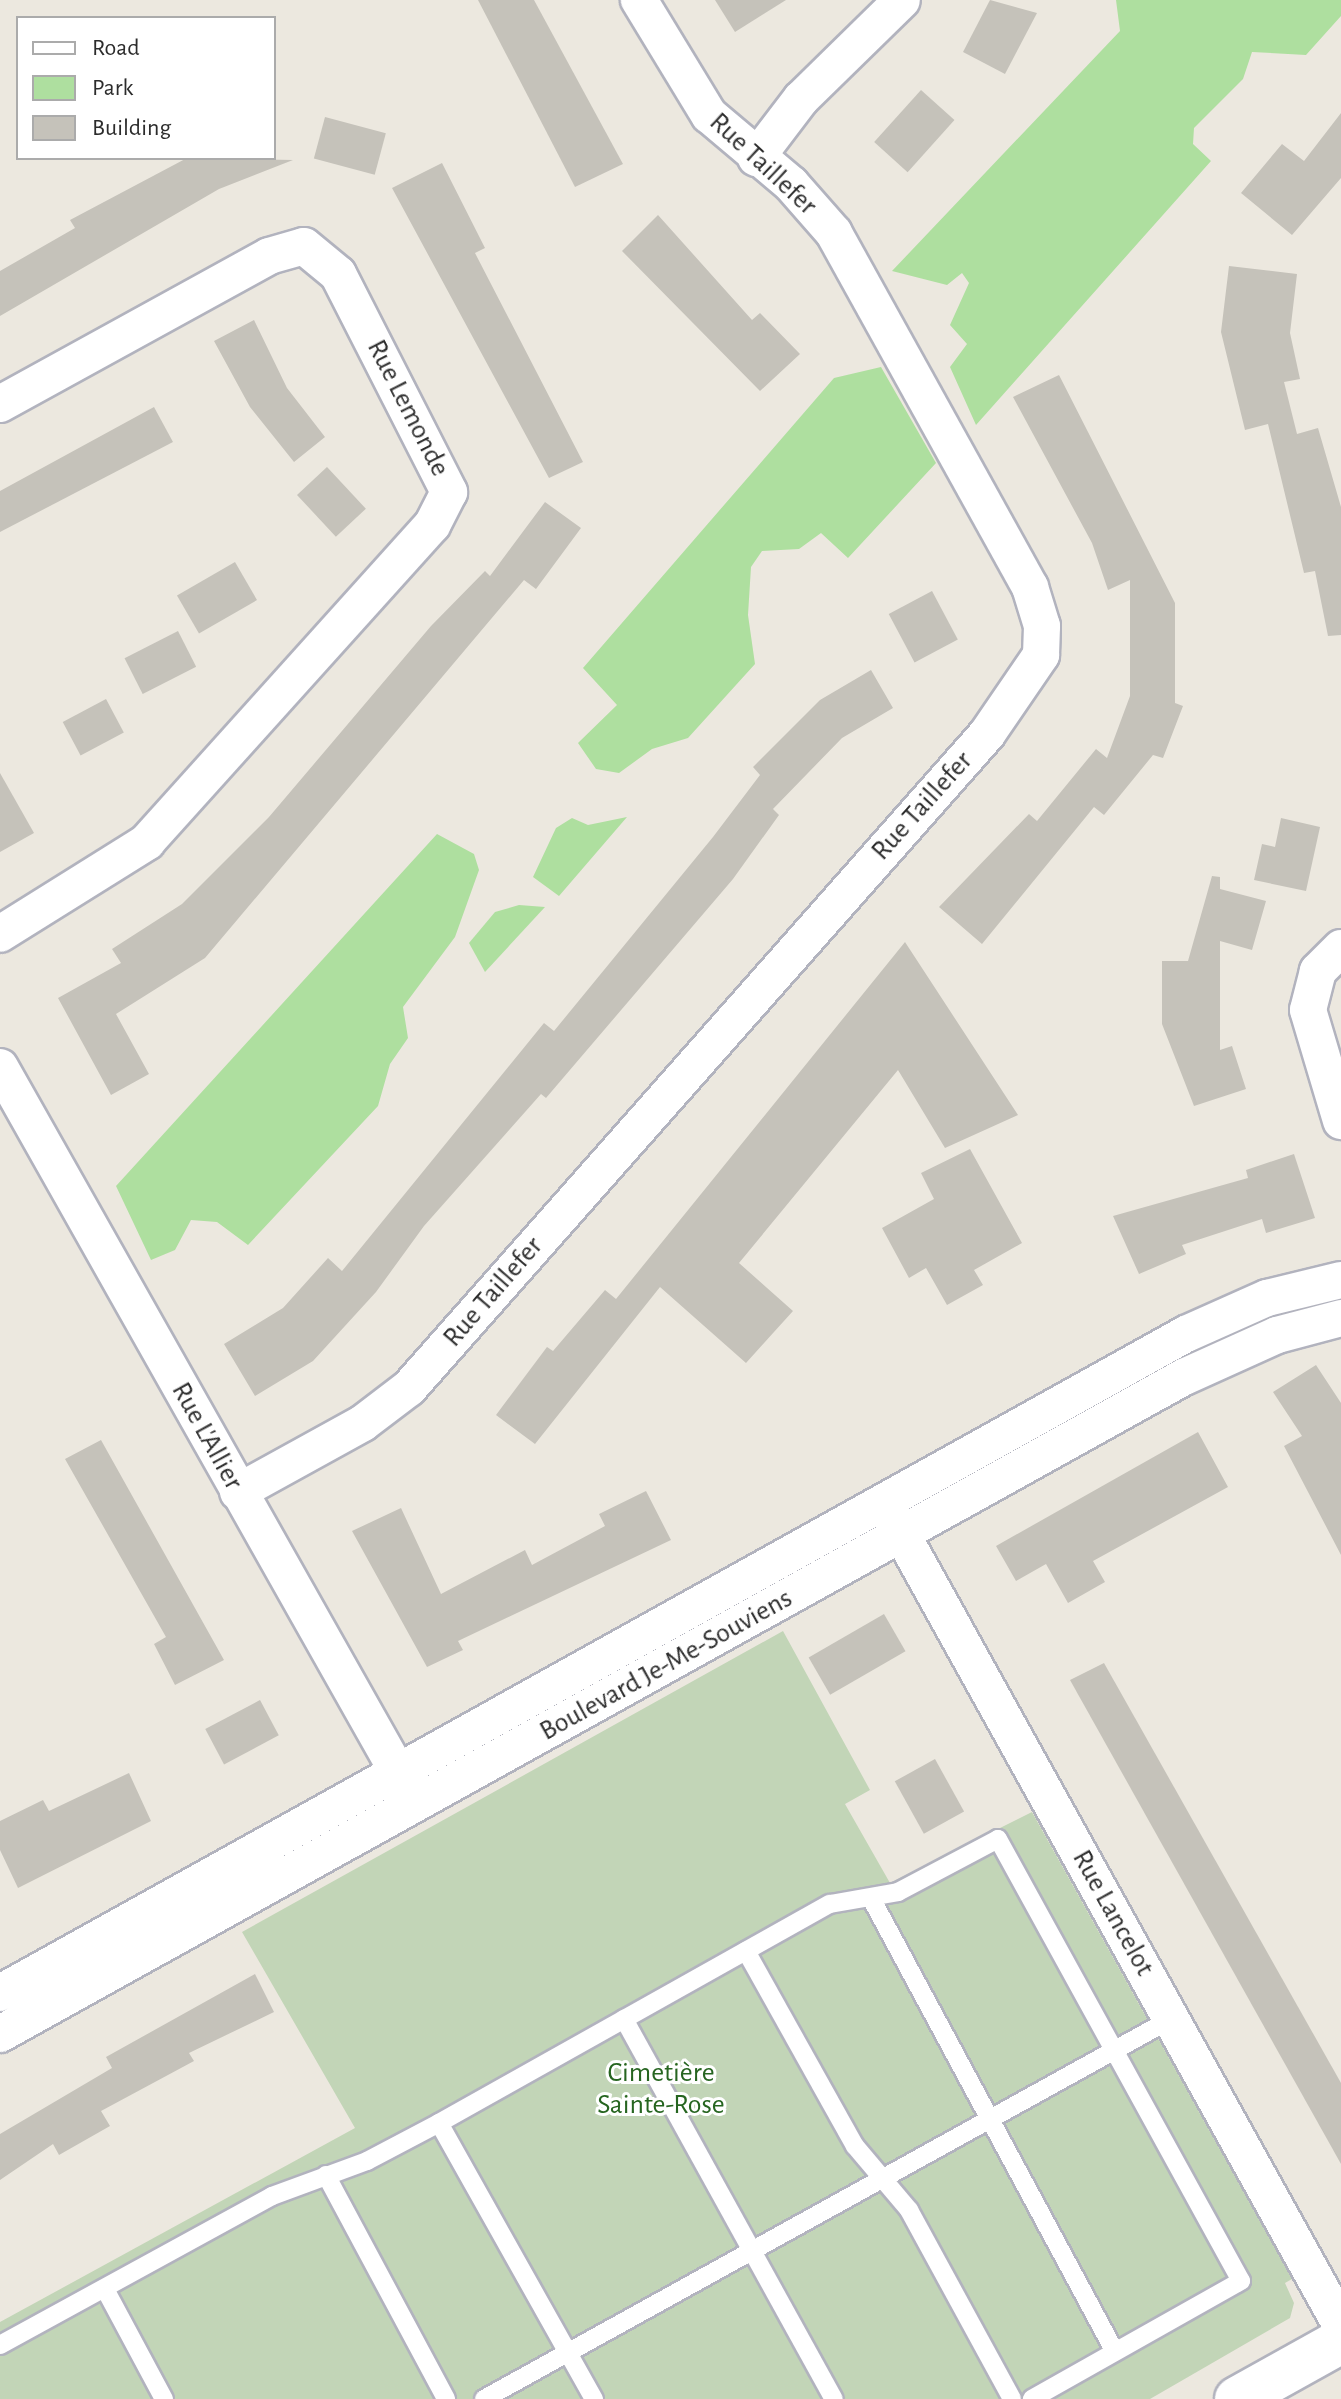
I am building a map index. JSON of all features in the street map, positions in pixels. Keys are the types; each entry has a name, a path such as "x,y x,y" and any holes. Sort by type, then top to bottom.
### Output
{"street":[{"name":"Rue Taillefer","path":"238,1492 363,1423 409,1388 987,734 1037,665 1042,626 1021,570 834,233 697,101 639,0"},
{"path":"756,158 801,99 902,0"},
{"name":"Rue Lemonde","path":"0,404 279,251 304,246 338,274 449,492 432,525 147,842 0,934"},
{"path":"1341,948 1318,971 1308,1010 1341,1121"},
{"name":"Rue L'Allier","path":"0,1067 416,1804"},
{"name":"Boulevard Je-Me-Souviens","path":"0,1993 1224,1315 1341,1280"},
{"name":"Boulevard Je-Me-Souviens","path":"0,2034 1205,1366 1277,1335 1341,1318"},
{"name":"Rue Lancelot","path":"884,1502 1341,2325"},
{"path":"1237,2399 1341,2341"}],"lane":[{"path":"0,2345 246,2209 439,2123 830,1904 898,1892 998,1839 1241,2281 1032,2399"},
{"path":"871,1898 987,2120 1115,2352"},
{"path":"746,1951 855,2146 884,2178 1012,2399"},
{"path":"624,2019 834,2399"},
{"path":"484,2399 1171,2019"},
{"path":"439,2123 594,2399"},
{"path":"326,2175 446,2399"},
{"path":"105,2289 164,2399"}],"green space":[{"path":"1116,0 1341,0 1341,16 1306,55 1252,52 1243,79 1194,128 1193,144 1211,161 976,425 950,367 967,344 950,325 969,283 962,273 947,285 892,271 1120,31"},
{"path":"881,367 936,463 848,558 821,533 799,549 762,551 751,567 748,615 755,664 688,738 652,749 619,773 596,769 578,743 617,705 583,668 834,378"},
{"path":"627,817 559,896 533,877 556,828 572,818 588,825"},
{"path":"437,834 474,854 479,870 455,937 403,1007 408,1038 390,1064 378,1106 248,1245 217,1222 191,1220 175,1250 151,1260 116,1186"},
{"path":"519,905 545,907 485,972 469,943 495,912"},
{"name":"Cimetière Sainte-Rose","path":"783,1631 870,1790 845,1804 890,1883 1032,1812 1292,2279 1285,2283 1294,2303 1290,2318 1150,2399 0,2399 0,2322 355,2128 242,1932"}],"building":[{"path":"478,0 534,0 623,164 575,187"},
{"path":"715,0 786,0 735,32"},
{"path":"990,0 1037,13 1005,74 963,52"},
{"path":"921,90 954,120 908,172 874,142"},
{"path":"1341,113 1341,178 1292,235 1241,193 1282,144 1304,161"},
{"path":"325,117 386,133 375,175 314,159"},
{"path":"183,160 293,160 219,189 0,316 0,271 75,228 70,220"},
{"path":"442,163 485,248 475,253 583,462 549,478 392,188"},
{"path":"658,215 752,320 760,313 800,354 760,391 622,251"},
{"path":"1229,266 1297,274 1290,333 1300,379 1284,382 1297,434 1318,428 1341,507 1341,635 1328,636 1315,571 1304,573 1268,424 1245,430 1221,332"},
{"path":"254,320 287,388 325,437 294,462 250,407 214,341"},
{"path":"1059,375 1175,603 1175,703 1183,706 1163,758 1153,755 1104,815 1094,807 982,944 939,907 1029,814 1037,821 1096,749 1107,758 1130,696 1130,580 1108,590 1092,543 1013,397"},
{"path":"154,407 173,442 0,532 0,491"},
{"path":"327,467 366,509 336,537 297,495"},
{"path":"545,502 581,528 536,589 524,580 205,958 116,1014 149,1074 111,1095 58,998 121,963 112,949 182,904 269,817 431,626 485,571 490,576"},
{"path":"235,562 257,600 199,634 177,596"},
{"path":"932,591 958,640 915,663 889,614"},
{"path":"178,631 196,667 143,694 125,658"},
{"path":"871,670 893,708 842,738 773,809 779,815 733,879 546,1098 541,1094 424,1226 376,1292 313,1361 255,1396 224,1344 283,1308 328,1258 342,1271 544,1023 554,1031 713,837 760,775 753,767 820,700"},
{"path":"106,699 124,733 81,756 63,722"},
{"path":"0,773 34,833 0,852"},
{"path":"1281,818 1320,827 1306,891 1254,880 1262,844 1275,847"},
{"path":"1212,876 1220,877 1220,889 1266,901 1252,950 1220,941 1220,1050 1232,1046 1246,1089 1194,1106 1162,1024 1162,961 1188,961"},
{"path":"905,942 1018,1115 945,1148 898,1070 739,1263 793,1311 746,1363 660,1287 535,1444 496,1415 547,1347 553,1351 605,1290 616,1299"},
{"path":"970,1149 1022,1243 974,1270 983,1285 947,1305 926,1268 909,1278 882,1228 934,1199 921,1173"},
{"path":"1294,1154 1315,1218 1266,1233 1262,1219 1182,1245 1186,1254 1139,1274 1113,1216 1248,1178 1246,1170"},
{"path":"1316,1365 1341,1403 1341,1555 1284,1446 1302,1436 1273,1392"},
{"path":"1198,1432 1228,1487 1093,1561 1105,1582 1068,1603 1046,1564 1016,1581 996,1546"},
{"path":"101,1440 224,1660 175,1685 154,1644 166,1637 65,1459"},
{"path":"646,1491 671,1540 458,1641 463,1650 427,1667 352,1531 401,1508 441,1594 525,1550 532,1565 605,1526 599,1514"},
{"path":"884,1614 905,1651 830,1695 809,1658"},
{"path":"1104,1663 1341,2083 1341,2164 1070,1680"},
{"path":"260,1700 279,1735 224,1764 205,1729"},
{"path":"935,1759 964,1811 924,1834 895,1781"},
{"path":"129,1773 151,1821 18,1888 0,1850 0,1821 43,1800 49,1811"},
{"path":"255,1974 274,2012 189,2053 194,2061 101,2111 110,2126 59,2155 53,2144 0,2180 0,2134 112,2068 106,2057"}]}
